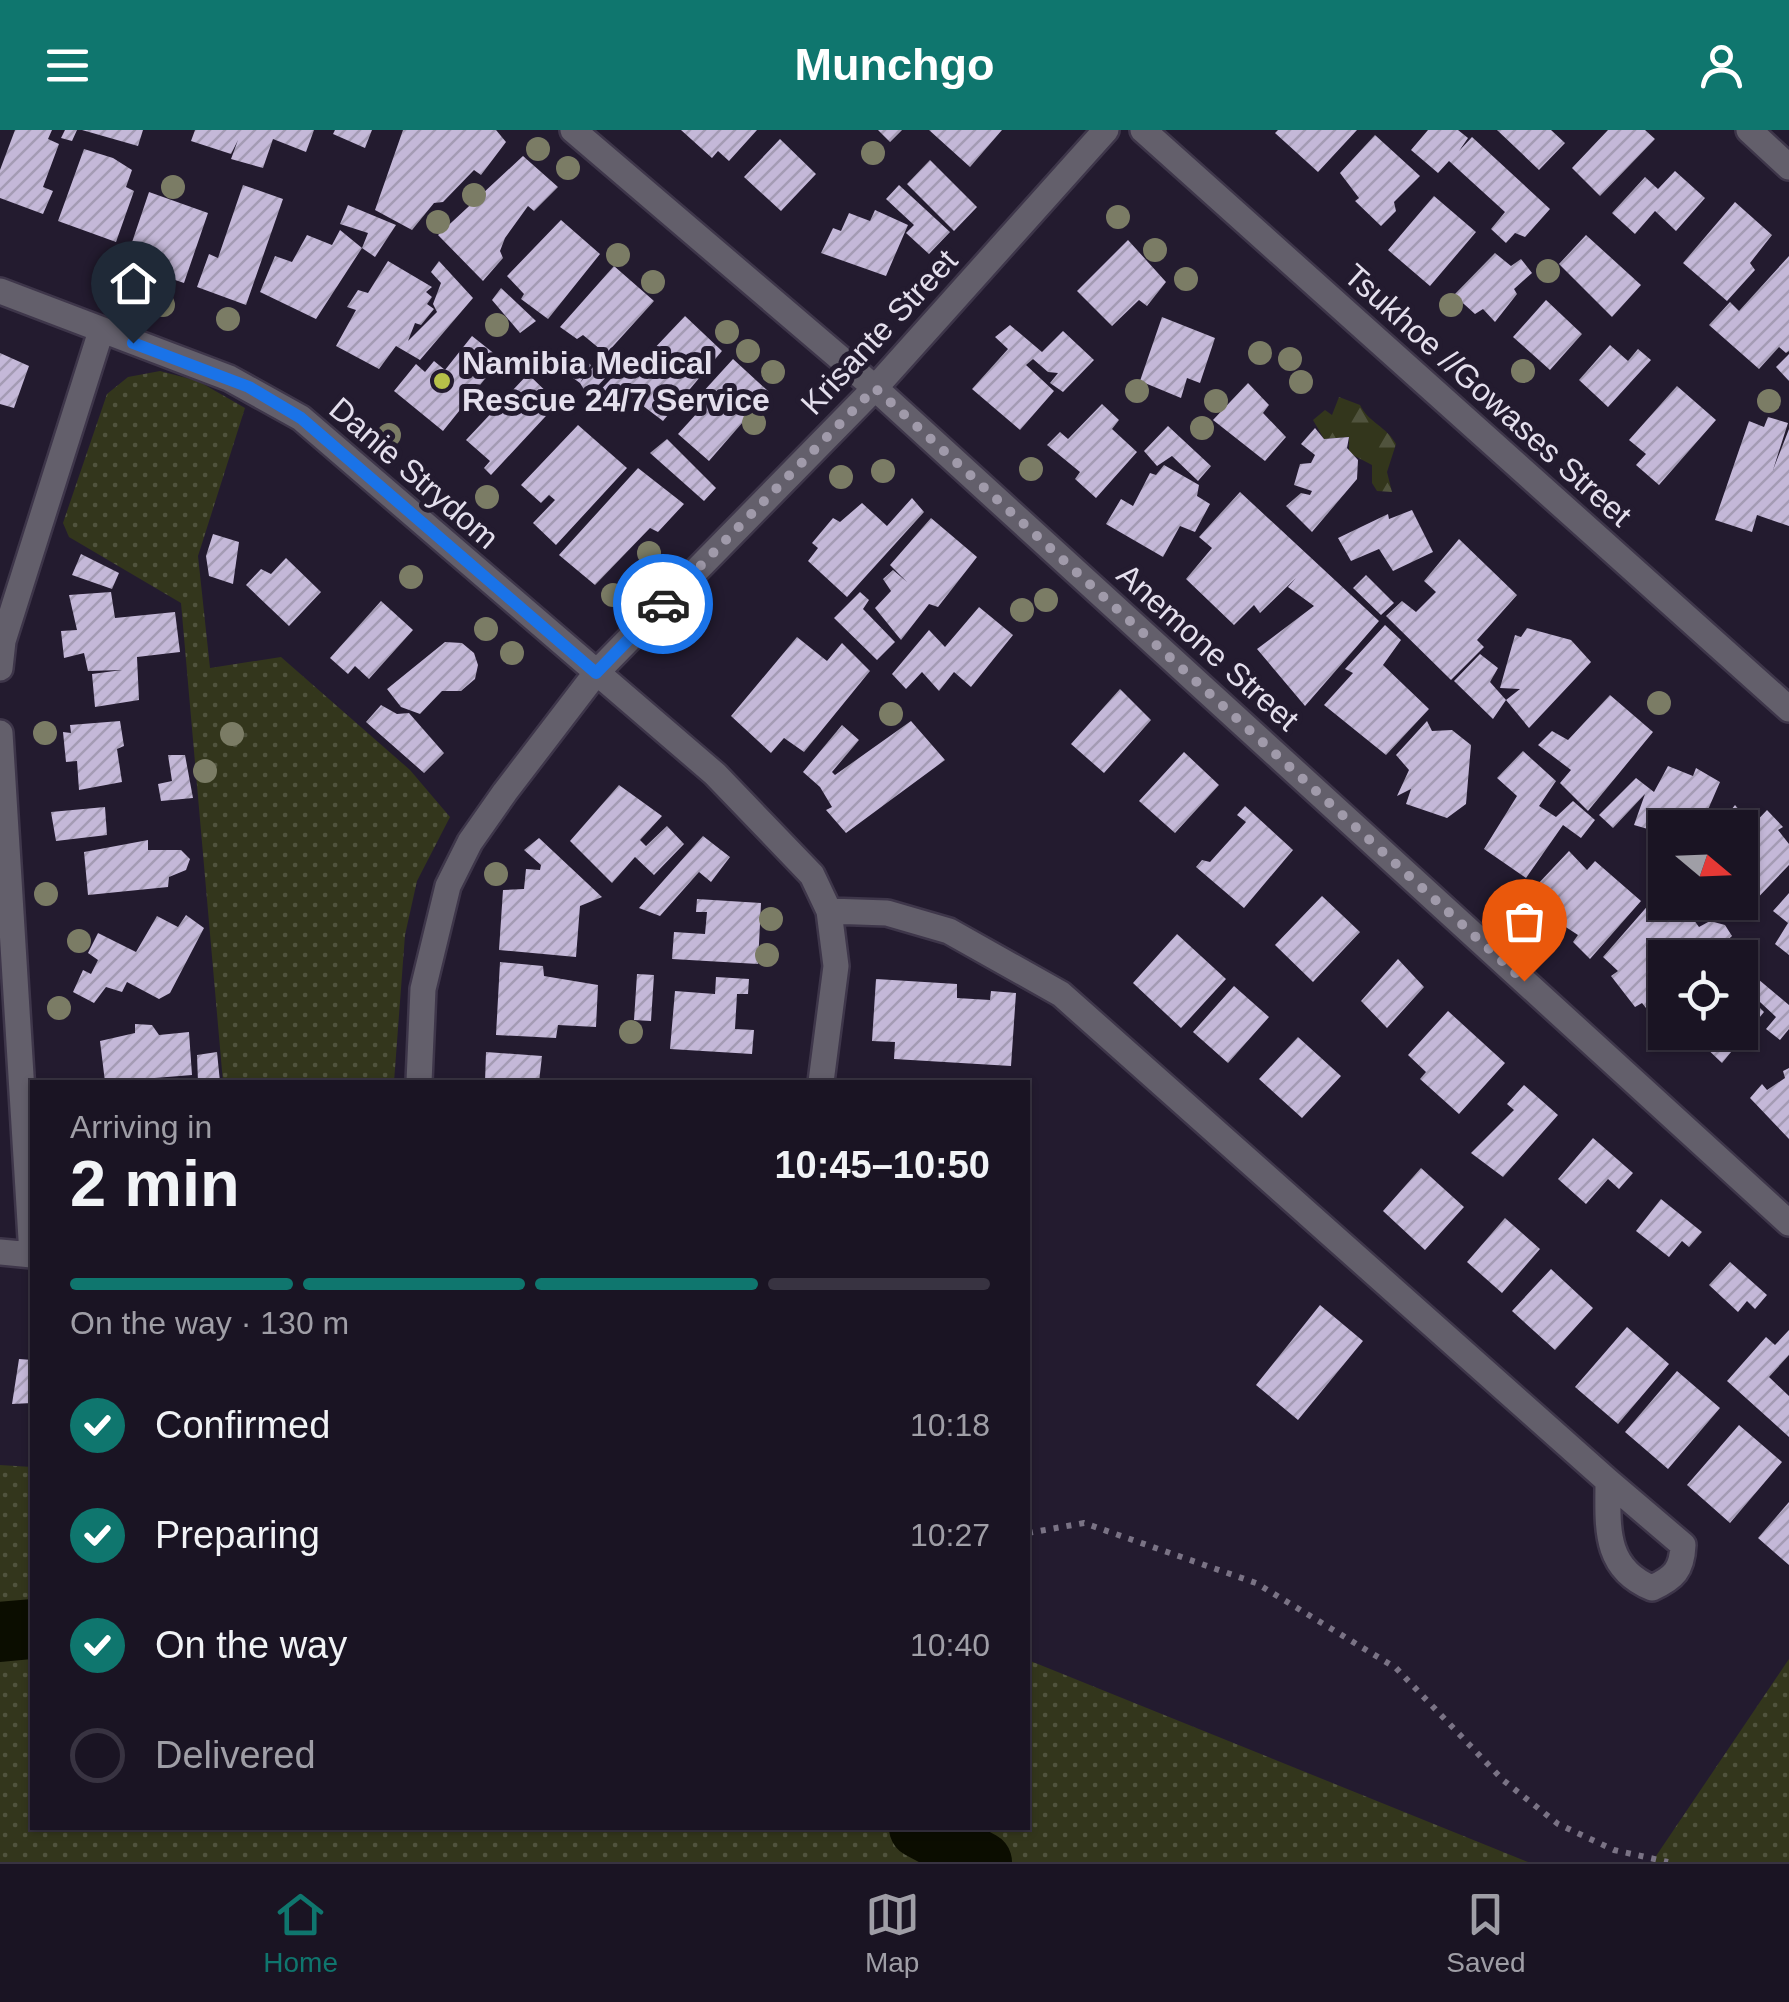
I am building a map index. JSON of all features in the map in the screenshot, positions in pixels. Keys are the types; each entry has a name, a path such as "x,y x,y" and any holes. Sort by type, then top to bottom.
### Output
{"street":[{"name":"Anemone Street","path":"573,130 875,388 1789,1223"},
{"name":"Krisante Street","path":"419,1080 423,989 448,886 470,842 596,673 875,388 1106,130"},
{"name":"Tsukhoe //Gowases Street","path":"1143,130 1789,709"},
{"path":"1748,130 1789,167"},
{"name":"Danie Strydom","path":"0,291 242,384 301,418 715,774 812,875 830,911"},
{"path":"0,668 3,640 101,331"},
{"path":"0,733 30,1222"},
{"path":"822,1080 836,966 830,911 887,913 950,931 1060,994 1608,1480"},
{"path":"0,1252 30,1255"}],"path":[{"path":"1030,1533 1084,1524 1256,1583 1396,1668 1503,1780 1558,1824 1614,1850 1668,1862"}],"green space":[{"path":"160,371 198,381 245,408 198,556 210,668 281,657 410,770 450,817 417,881 405,935 394,1080 223,1080 181,603 69,537 63,523 107,394 128,377"},
{"path":"1339,397 1360,405 1396,444 1387,472 1392,492 1377,491 1372,483 1372,465 1349,453 1349,437 1324,439 1313,420 1325,410 1332,415"},
{"path":"0,1465 30,1467 30,1830 1030,1830 1030,1661 1528,1862 0,1862"},
{"path":"1789,1659 1789,1862 1652,1862"}],"building":[{"path":"15,130 52,130 48,139 59,144 43,187 53,191 43,214 0,198 0,170"},
{"path":"65,130 77,130 72,141 61,138"},
{"path":"82,130 143,130 138,146"},
{"path":"195,130 314,130 306,152 273,139 263,168 231,159 238,140 231,154 191,141"},
{"path":"335,130 372,130 365,148 333,134"},
{"path":"403,130 496,130 506,142 481,175 474,170 443,202 434,203 412,230 375,210"},
{"path":"681,130 757,130 729,161 718,151 712,158"},
{"path":"878,130 902,130 890,142"},
{"path":"929,130 1002,130 970,167"},
{"path":"1357,130 1318,172 1275,133"},
{"path":"1428,130 1458,130 1468,138 1459,151 1472,137 1550,209 1525,237 1515,233 1506,243 1491,229 1505,212 1449,161 1438,173 1411,150"},
{"path":"1497,130 1551,130 1565,143 1539,170"},
{"path":"1608,130 1645,130 1655,139 1600,196 1572,168"},
{"path":"1375,135 1420,176 1394,202 1396,211 1381,226 1355,201 1359,198 1340,173"},
{"path":"780,139 816,174 781,211 744,177"},
{"path":"84,149 113,158 132,170 126,187 134,191 116,242 58,221"},
{"path":"523,156 558,187 534,211 528,206 505,238 500,251 503,258 483,281 438,235"},
{"path":"930,160 977,207 954,231 907,184"},
{"path":"1675,171 1705,198 1676,231 1655,211 1635,234 1612,213 1645,177 1658,189"},
{"path":"243,185 283,199 246,305 197,287 209,254 218,258"},
{"path":"899,185 950,232 929,254 906,233 914,225 886,199"},
{"path":"149,192 208,213 184,283 125,263"},
{"path":"1434,196 1476,232 1430,286 1388,250"},
{"path":"1735,202 1772,235 1750,263 1755,270 1727,301 1683,263"},
{"path":"348,205 396,225 375,257 362,248 368,233 340,224"},
{"path":"875,210 908,225 886,276 821,253 833,228 841,231 849,213 870,221"},
{"path":"561,220 600,254 548,319 521,299 524,294 507,276"},
{"path":"340,230 362,248 316,319 260,292 275,256 292,262 307,235 332,245"},
{"path":"1586,235 1641,285 1612,317 1559,264"},
{"path":"1128,240 1166,282 1147,306 1139,300 1112,326 1077,291"},
{"path":"1495,253 1511,266 1521,259 1532,273 1514,289 1517,294 1495,322 1483,309 1475,314 1454,295"},
{"path":"1789,256 1789,351 1779,347 1759,369 1709,325 1730,302 1739,311"},
{"path":"388,261 432,287 426,292 432,297 427,304 434,309 421,325 415,323 408,341 437,312 433,304 441,283 431,272 439,261 473,298 420,360 396,346 379,369 336,346 356,310 347,307 358,290 368,293"},
{"path":"614,266 654,301 606,354 583,335 577,339 560,327"},
{"path":"501,288 536,321 520,333 492,300"},
{"path":"1546,300 1582,334 1550,370 1513,337"},
{"path":"685,316 722,351 663,421 626,393 604,411 592,399 625,364 633,371"},
{"path":"1162,317 1215,338 1200,383 1187,378 1181,398 1140,381"},
{"path":"1010,325 1042,352 1063,331 1094,360 1063,392 1050,383 1058,373 1048,372 1033,359 1026,365 1054,391 1020,430 972,389 1008,349 995,337"},
{"name":"Namibia Medical Rescue 24/7 Service","path":"472,336 501,359 443,431 394,391 416,364 425,372 434,361 445,370"},
{"path":"1610,345 1628,361 1638,349 1651,360 1608,407 1579,380"},
{"path":"0,353 29,366 14,408 0,404"},
{"path":"575,354 591,365 580,383 556,366"},
{"path":"1789,354 1789,381 1776,367"},
{"path":"733,359 769,392 709,461 678,434 699,411 692,404"},
{"path":"598,361 610,373 588,396 580,383"},
{"path":"528,374 558,403 491,475 484,468 490,461 466,440"},
{"path":"1248,383 1269,405 1263,413 1286,437 1265,461 1213,420"},
{"path":"1677,386 1716,420 1659,485 1636,465 1646,454 1629,440"},
{"path":"1102,404 1119,420 1112,429 1137,452 1096,498 1075,479 1080,472 1047,445 1060,432 1068,439"},
{"path":"1768,417 1788,423 1773,470 1789,429 1789,526 1757,515 1752,532 1715,520 1749,421 1764,427"},
{"path":"578,425 627,468 556,545 533,523 555,500 549,495 541,503 521,485"},
{"path":"1168,426 1211,466 1198,481 1172,456 1157,466 1144,451"},
{"path":"1315,428 1324,439 1349,437 1347,448 1358,460 1357,479 1312,532 1286,506 1301,493 1310,495 1312,491 1294,485 1300,464 1311,463 1315,455 1301,444"},
{"path":"667,439 716,488 704,501 650,453"},
{"path":"1164,465 1199,485 1197,496 1210,504 1195,532 1180,526 1163,557 1106,524 1121,499 1133,506 1150,473 1156,475"},
{"path":"638,468 684,504 658,532 650,528 595,585 559,555"},
{"path":"1240,492 1379,621 1305,706 1257,649 1314,606 1288,587 1296,578 1260,613 1254,605 1234,625 1186,579 1212,548 1199,537"},
{"path":"912,498 924,512 847,597 808,561 818,548 812,543 833,518 840,522 862,503 887,526"},
{"path":"1412,510 1433,552 1393,571 1379,549 1351,561 1338,538 1388,514 1389,519"},
{"path":"931,518 977,557 938,607 929,604 901,640 875,608 891,591 883,579 893,570 907,582 890,565"},
{"path":"213,534 239,542 233,584 209,576 206,556"},
{"path":"1459,539 1517,595 1477,640 1484,647 1451,680 1386,616 1402,601 1416,612 1436,592 1424,581"},
{"path":"81,554 119,573 112,589 72,575"},
{"path":"286,558 321,592 289,626 246,585 261,569 271,574"},
{"path":"1366,575 1394,603 1381,615 1353,588"},
{"path":"111,592 115,618 175,612 180,652 137,657 139,700 95,707 92,674 122,670 88,671 84,653 64,658 61,631 77,630 69,595"},
{"path":"860,592 869,600 863,609 895,642 877,660 834,618"},
{"path":"381,601 413,630 369,679 355,666 348,674 330,658"},
{"path":"979,607 1013,635 971,687 954,672 939,691 922,672 906,689 892,674 929,630 945,647"},
{"path":"1385,625 1401,640 1383,665 1429,709 1386,755 1324,705 1353,673 1345,669"},
{"path":"1527,628 1571,640 1591,662 1529,728 1506,700 1520,689 1500,688 1515,635 1521,637"},
{"path":"797,637 827,661 842,643 870,671 804,752 784,738 771,753 731,716"},
{"path":"445,642 462,643 474,653 478,665 475,679 461,691 442,691 420,714 401,707 387,689"},
{"path":"1480,654 1498,668 1490,682 1506,700 1493,719 1454,681"},
{"path":"1120,689 1151,720 1104,773 1071,744"},
{"path":"1610,695 1653,732 1588,811 1560,783 1571,770 1538,745 1552,731 1568,740"},
{"path":"381,705 397,714 409,713 444,753 424,773 366,722"},
{"path":"120,721 124,746 117,749 122,782 79,790 77,761 66,762 63,732 71,733 70,725"},
{"path":"911,721 945,760 846,833 826,810 832,807 820,787 803,772 842,725 859,740 832,772 835,775"},
{"path":"1427,721 1432,731 1452,730 1471,745 1466,804 1447,818 1406,804 1411,789 1397,796 1409,770 1396,755"},
{"path":"1523,751 1556,781 1539,806 1556,817 1573,801 1595,820 1581,838 1563,825 1526,878 1484,849 1517,796 1497,778"},
{"path":"1184,752 1219,785 1175,833 1139,801"},
{"path":"168,755 185,755 193,798 161,801 158,784 172,781"},
{"path":"1668,766 1693,776 1696,768 1720,782 1708,810 1648,810 1648,829 1634,825 1645,794 1613,828 1599,815 1636,778 1654,792"},
{"path":"619,785 662,816 640,840 646,846 667,826 684,844 654,875 635,857 612,883 570,841"},
{"path":"1245,806 1293,850 1244,908 1196,867 1202,860 1210,862 1246,822 1237,815"},
{"path":"105,807 107,835 56,841 51,812"},
{"path":"1767,810 1783,827 1778,830 1789,844 1789,865 1758,898 1758,819"},
{"path":"703,836 730,857 711,882 699,872 660,916 639,908"},
{"path":"539,838 602,897 580,906 576,957 499,950 503,890 524,889 526,869 540,870 541,865 524,850"},
{"path":"148,840 148,850 181,850 190,859 186,870 169,877 168,887 88,895 84,852"},
{"path":"1569,851 1587,870 1595,861 1641,901 1590,959 1573,942 1578,935 1555,920 1546,926 1521,902"},
{"path":"1789,893 1789,955 1775,944 1788,923 1773,911"},
{"path":"1322,896 1360,932 1313,982 1275,945"},
{"path":"697,899 761,903 758,964 672,959 674,932 705,934 707,912 696,912"},
{"path":"1648,905 1648,920 1694,920 1699,927 1710,921 1725,925 1732,936 1727,940 1648,940 1648,1010 1642,1003 1635,1007 1611,976 1618,971 1603,957"},
{"path":"186,915 204,928 170,993 159,999 127,982 122,992 106,987 94,1003 73,992 83,970 91,974 98,960 88,953 98,933 136,952 157,916 178,927"},
{"path":"1177,934 1226,979 1181,1028 1133,983"},
{"path":"1398,959 1424,987 1387,1028 1361,1001"},
{"path":"500,962 543,966 544,976 598,985 596,1027 558,1025 556,1038 496,1035"},
{"path":"637,974 654,975 651,1021 634,1020"},
{"path":"716,977 749,979 748,994 737,994 735,1029 754,1030 752,1054 670,1049 675,991 715,994"},
{"path":"876,979 957,984 957,998 990,1000 991,991 1016,993 1011,1066 894,1059 895,1042 872,1041"},
{"path":"1758,979 1789,1005 1789,1029 1780,1040 1766,1029 1776,1017 1758,1000"},
{"path":"1234,986 1269,1017 1228,1063 1193,1032"},
{"path":"1448,1011 1505,1063 1459,1114 1420,1079 1426,1072 1408,1055"},
{"path":"135,1024 152,1025 159,1035 189,1032 192,1075 105,1080 100,1041 135,1033"},
{"path":"1298,1037 1341,1076 1302,1118 1259,1079"},
{"path":"1708,1050 1733,1050 1722,1063"},
{"path":"217,1052 220,1080 198,1080 197,1055"},
{"path":"486,1052 542,1056 539,1080 485,1080"},
{"path":"1789,1068 1789,1139 1750,1098 1762,1084 1767,1090 1785,1078 1783,1071"},
{"path":"1524,1085 1558,1115 1503,1177 1471,1153 1514,1110 1507,1104"},
{"path":"1593,1138 1633,1173 1619,1189 1608,1179 1586,1204 1558,1179"},
{"path":"1421,1168 1464,1207 1425,1250 1383,1211"},
{"path":"1661,1199 1702,1232 1689,1247 1682,1241 1669,1257 1636,1231"},
{"path":"1505,1218 1540,1249 1502,1293 1467,1262"},
{"path":"1730,1262 1767,1295 1755,1309 1747,1301 1738,1312 1709,1285"},
{"path":"1551,1269 1593,1308 1555,1350 1512,1311"},
{"path":"1320,1305 1363,1341 1298,1420 1256,1385"},
{"path":"1627,1327 1669,1364 1618,1424 1575,1387"},
{"path":"1789,1330 1789,1355 1769,1377 1789,1396 1789,1437 1727,1381 1766,1337 1775,1345"},
{"path":"19,1359 30,1360 30,1403 12,1404"},
{"path":"1677,1371 1720,1408 1668,1469 1625,1432"},
{"path":"1739,1425 1782,1462 1730,1523 1687,1485"},
{"path":"1789,1502 1789,1565 1758,1538"}],"waterway":[{"path":"0,1632 30,1629"},
{"path":"923,1830 982,1862"}],"way so far":[{"path":"663,604 875,388 1524,981"}],"place":[{"name":"Namibia Medical Rescue 24/7 Service","path":"442,381"}],"route":[{"path":"133,343 229,378 268,396 301,418 596,673 663,604"}]}
